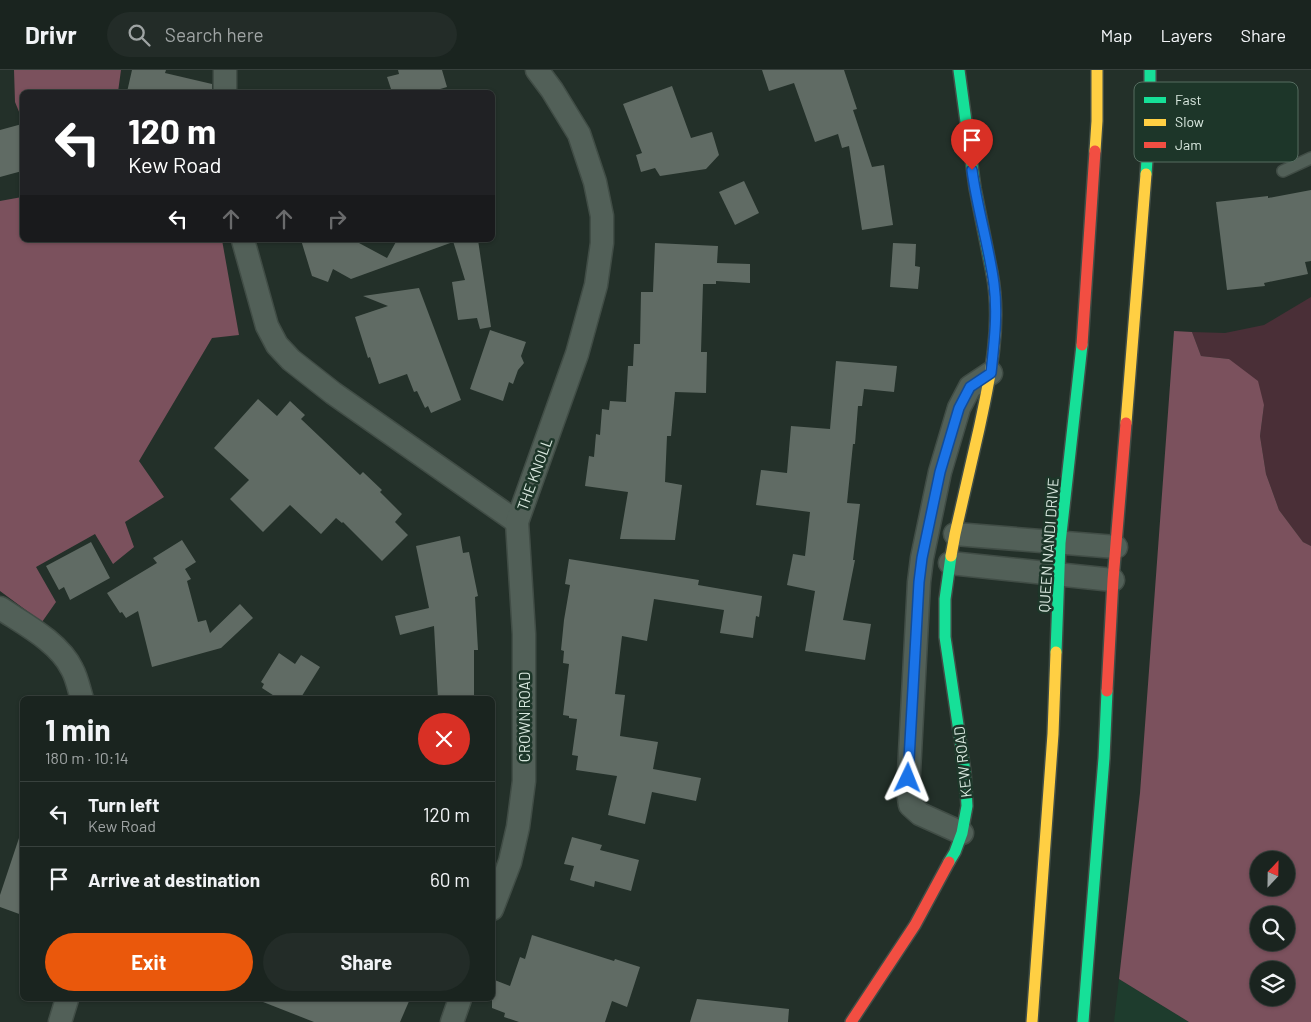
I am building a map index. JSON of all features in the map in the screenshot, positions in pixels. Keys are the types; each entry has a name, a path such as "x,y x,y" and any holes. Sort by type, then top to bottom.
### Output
{"main road":[{"name":"KEW ROAD","path":"851,1022 915,925 955,852 962,833 967,806 966,772 945,637 946,599 955,534 991,373 996,322 994,285 974,188 958,70"},
{"name":"QUEEN NANDI DRIVE","path":"1032,1022 1053,734 1060,543 1082,350 1097,121 1098,70"},
{"path":"1083,1022 1104,758 1116,547 1147,162"}],"street":[{"path":"225,70 225,90"},
{"name":"THE KNOLL","path":"244,242 266,326 277,345 291,360 333,393 517,522 577,354 596,285 602,242 602,216 595,182 579,134 552,90 537,70"},
{"path":"962,833 920,814 910,805 908,791 919,582 922,558 940,472 959,408 970,387 991,373"},
{"name":"CROWN ROAD","path":"495,901 510,862 518,827 524,781 524,634 517,522"},
{"path":"955,534 1116,547"},
{"path":"950,563 1114,580"},
{"path":"0,608 50,642 65,657 73,670 81,696"},
{"path":"60,1022 66,1001"},
{"path":"452,1022 459,1001"}],"lane":[{"path":"1283,171 1311,158"}],"shaded area":[{"path":"14,70 121,70 118,90 20,90 20,114 15,102"},
{"path":"20,197 20,242 222,242 239,335 212,338 139,461 164,497 125,522 134,547 113,564 95,534 36,567 56,602 42,622 0,591 0,201"},
{"path":"1311,297 1311,546 1303,542 1279,510 1266,474 1260,436 1264,405 1229,359 1201,356 1192,332 1225,333 1264,325"},
{"path":"1174,331 1192,332 1201,356 1229,359 1258,381 1264,405 1260,436 1266,474 1279,510 1303,542 1311,546 1311,1022 1189,1022 1119,979 1140,793"},
{"path":"1119,979 1189,1022 1114,1022"}],"building":[{"path":"132,70 166,70 165,73 212,84 212,90 127,90"},
{"path":"398,70 442,70 447,87 437,90 391,90 387,77 399,74"},
{"path":"762,70 844,70 857,109 853,110 872,167 884,165 893,225 862,230 849,146 842,148 838,134 815,142 794,83 769,91"},
{"path":"672,86 691,138 712,132 719,155 706,169 660,176 655,168 641,172 636,155 642,153 623,104"},
{"path":"20,125 20,172 0,177 0,130"},
{"path":"744,181 759,213 735,225 719,192"},
{"path":"1311,190 1311,261 1305,262 1308,274 1264,283 1265,286 1227,290 1216,202 1268,196 1268,198"},
{"path":"302,242 359,242 387,258 396,242 453,242 351,279 333,269 328,282 312,276"},
{"path":"453,242 478,242 491,327 480,329 477,318 458,320 452,282 465,280"},
{"path":"655,243 718,246 717,263 750,264 750,283 716,281 716,284 703,284 701,352 707,352 706,393 675,392 671,436 667,436 665,482 682,485 675,540 620,539 628,492 585,486 589,456 594,457 596,434 600,435 602,409 609,410 610,401 626,402 628,366 633,366 634,344 640,344 641,292 653,292"},
{"path":"893,243 916,244 915,266 920,267 918,289 890,287"},
{"path":"419,288 461,400 431,413 428,406 425,408 417,391 414,392 407,374 379,384 370,357 368,358 355,317 388,306 363,296"},
{"path":"490,330 526,342 521,356 524,363 518,370 513,384 509,382 503,401 470,389"},
{"path":"836,361 897,366 894,392 864,389 862,406 858,406 855,444 853,444 847,503 860,504 853,560 855,560 843,620 871,624 865,660 805,651 815,591 787,585 793,554 805,556 810,512 756,505 761,470 787,473 791,426 830,429"},
{"path":"258,399 277,416 290,401 305,415 301,419 360,475 363,472 382,490 380,492 402,514 395,522 408,535 382,561 343,522 336,518 321,534 290,505 263,532 230,499 249,480 214,448"},
{"path":"460,536 463,553 469,552 478,596 475,597 478,650 474,650 474,696 438,696 434,626 400,635 395,616 429,608 416,546"},
{"path":"182,540 196,562 185,569 191,579 187,581 198,622 206,620 210,633 240,604 253,618 221,648 152,667 138,611 126,618 122,612 120,613 107,593 157,563 153,558"},
{"path":"91,542 110,578 70,600 64,587 59,590 46,566"},
{"path":"569,559 699,580 698,585 762,596 759,617 756,616 753,638 720,633 724,610 654,599 647,641 622,636 615,694 625,695 620,736 658,742 653,769 701,778 696,801 652,792 645,824 608,815 617,776 576,770 578,756 572,755 577,719 563,715 569,664 563,663 564,651 561,650 570,585 565,584"},
{"path":"279,653 295,664 301,655 320,667 302,696 274,696 262,688 264,684 261,682"},
{"path":"572,837 602,845 600,850 639,860 631,891 595,881 594,887 570,880 574,866 564,864"},
{"path":"20,838 20,914 0,907 0,895"},
{"path":"532,935 614,961 615,959 640,967 627,1007 612,1001 605,1022 519,1022 504,1017 505,1013 492,1008 492,1001 495,1001 495,980 510,986 520,957 525,959"},
{"path":"697,999 789,1009 788,1022 690,1022"},
{"path":"261,1001 409,1001 400,1022 314,1022"}],"traffic: fast":[{"path":"959,70 975,188 992,273"},
{"path":"1150,70 1150,82"},
{"path":"1146,174 1147,162"},
{"path":"1056,652 1060,543 1082,345"},
{"path":"949,862 962,833 967,806 965,772 945,637 945,599 951,556"},
{"path":"1083,1022 1104,758 1107,691"}],"traffic: slow":[{"path":"1095,151 1097,70"},
{"path":"1126,423 1146,174"},
{"path":"951,556 991,371 996,312 992,273"},
{"path":"1032,1022 1053,734 1056,652"}],"traffic: jam":[{"path":"1082,345 1095,151"},
{"path":"1107,691 1113,580 1126,423"},
{"path":"851,1022 915,925 949,862"}],"route":[{"path":"908,778 922,558 940,472 959,408 970,387 991,373 996,322 994,285 972,170"}]}
